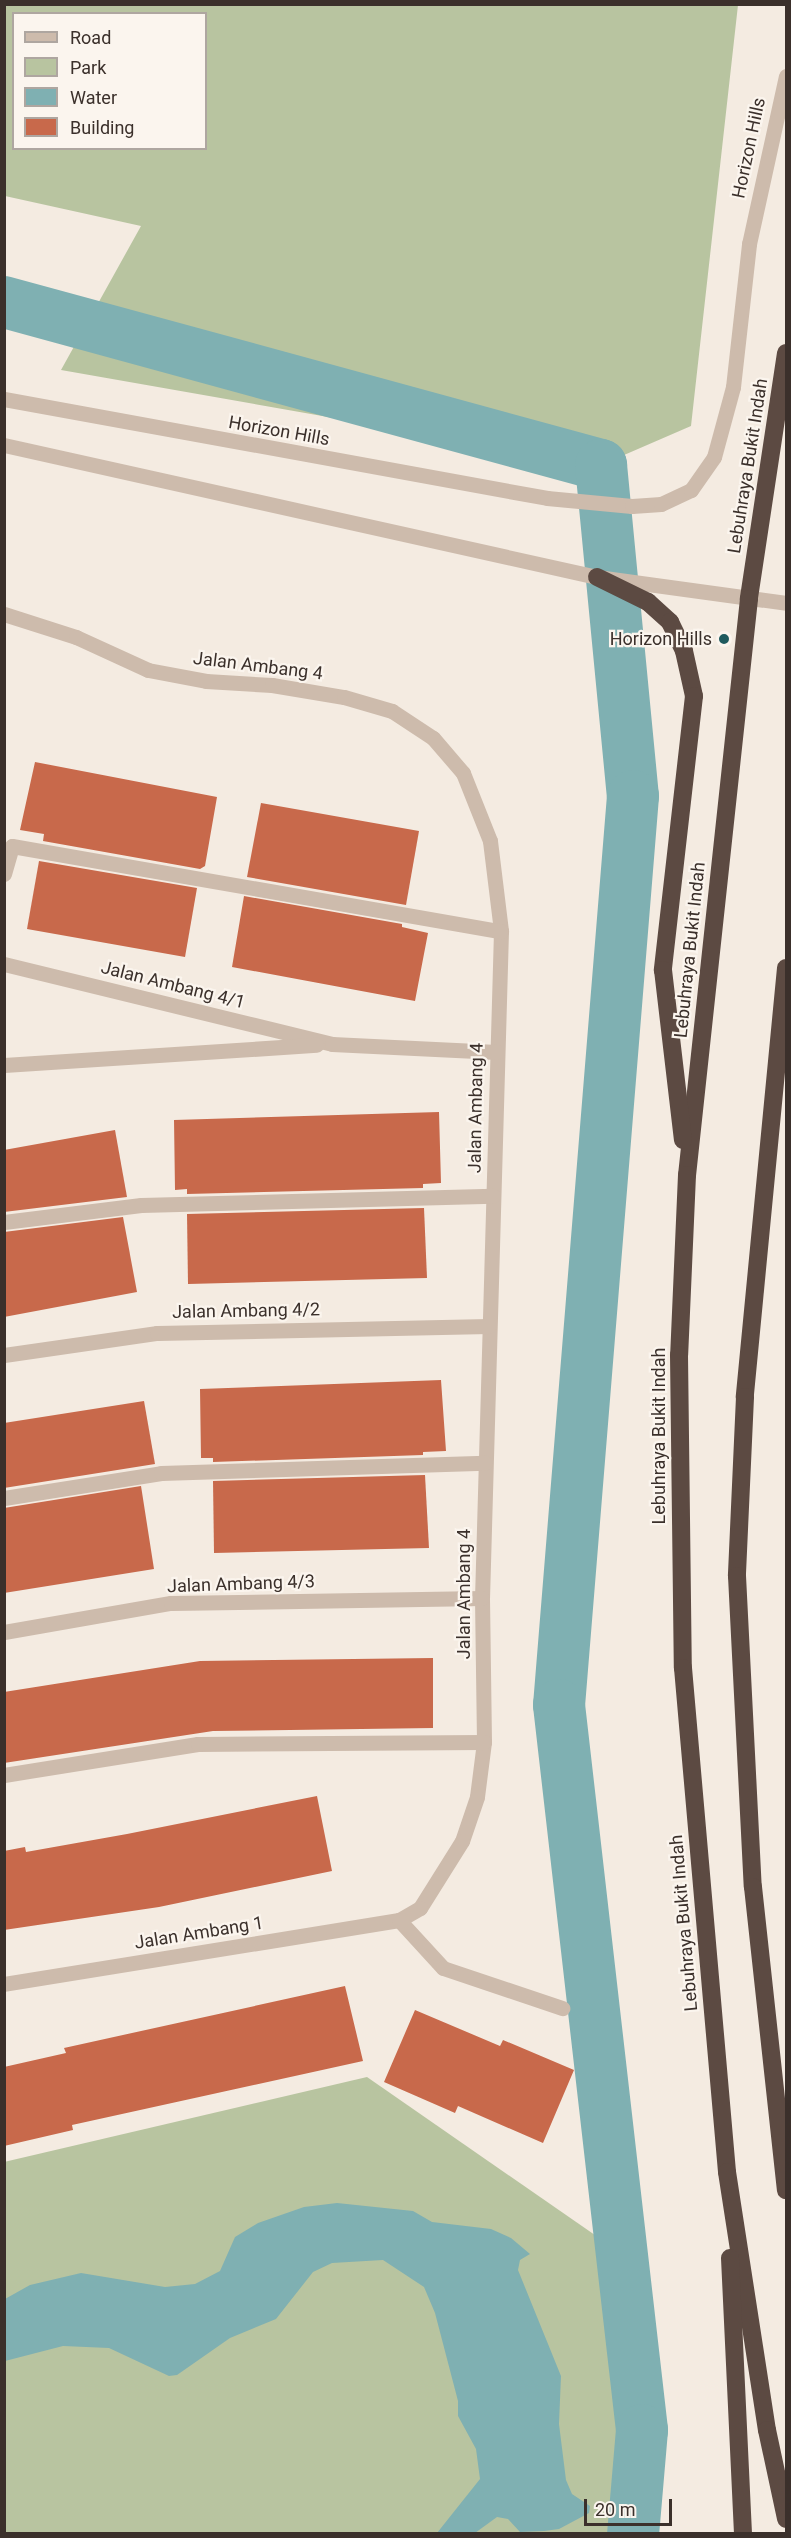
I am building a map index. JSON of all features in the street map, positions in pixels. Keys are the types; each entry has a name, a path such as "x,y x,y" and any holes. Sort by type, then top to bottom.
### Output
{"highway":[{"name":"Lebuhraya Bukit Indah","path":"786,353 748,598 687,1175 680,1355 683,1668 727,2172 767,2430 786,2519"},
{"path":"597,577 648,602 670,622 684,651 694,696 663,970 687,1175"},
{"path":"786,969 745,1397 737,1576 753,1887 772,2081 786,2190"},
{"path":"772,2081 786,2136"},
{"path":"727,2172 743,2534"}],"street":[{"name":"Horizon Hills","path":"4,399 547,498 632,506 661,504 691,490 714,457 733,387 749,244 786,76"},
{"path":"4,445 597,577 786,603"},
{"name":"Jalan Ambang 4","path":"4,614 76,637 148,670 206,681 272,685 344,697 400,717 433,738 463,773 490,841 501,931 482,1598 484,1742 477,1797 462,1841 420,1908 399,1920"},
{"path":"4,874 12,846 501,931"},
{"path":"4,964 34,971"},
{"name":"Jalan Ambang 4/1","path":"4,975 34,971 332,1044"},
{"name":"Jalan Ambang 4/1","path":"4,1065 332,1044 497,1052"},
{"path":"4,1222 141,1205 493,1196"},
{"name":"Jalan Ambang 4/2","path":"4,1355 157,1333 489,1326"},
{"path":"4,1498 161,1473 485,1463"},
{"name":"Jalan Ambang 4/3","path":"4,1632 171,1604 482,1598"},
{"path":"4,1774 198,1744 484,1742"},
{"path":"399,1920 442,1968 562,2008"},
{"name":"Jalan Ambang 1","path":"4,1984 399,1920"}],"green space":[{"path":"5,4 738,5 691,426 601,465 61,370 141,226 5,196"},
{"path":"367,2077 605,2242 633,2451 635,2533 5,2533 4,2162"}],"water":[{"path":"337,2203 413,2211 432,2222 491,2229 511,2238 530,2254 520,2260 518,2270 561,2376 559,2424 566,2480 572,2494 590,2506 589,2513 559,2529 544,2531 520,2532 508,2519 497,2517 475,2533 437,2533 480,2479 476,2449 458,2416 458,2401 435,2313 424,2287 383,2260 332,2263 313,2272 276,2319 230,2338 177,2375 169,2376 109,2348 63,2346 5,2361 5,2299 30,2285 81,2273 165,2287 195,2284 220,2271 235,2237 258,2223 304,2207"}],"building":[{"path":"35,762 217,797 205,866 200,869 43,841 44,834 20,830"},
{"path":"261,803 419,831 406,905 247,877"},
{"path":"39,861 197,888 185,957 27,929"},
{"path":"244,896 402,924 402,927 428,933 415,1001 232,967"},
{"path":"439,1112 441,1183 423,1184 423,1188 187,1194 187,1189 175,1190 174,1120"},
{"path":"115,1130 127,1197 4,1212 4,1150"},
{"path":"424,1208 427,1278 188,1284 187,1214"},
{"path":"123,1217 137,1292 4,1317 4,1232"},
{"path":"441,1380 446,1451 423,1452 423,1455 213,1462 213,1458 201,1458 200,1389"},
{"path":"144,1401 155,1464 4,1488 4,1423"},
{"path":"425,1475 429,1548 214,1553 213,1481"},
{"path":"141,1486 154,1569 4,1593 4,1508"},
{"path":"433,1658 433,1728 213,1731 4,1763 4,1692 200,1661"},
{"path":"317,1796 332,1871 159,1907 4,1930 4,1851 25,1847 26,1852"},
{"path":"345,1986 363,2061 72,2125 73,2130 4,2146 4,2067 66,2053 64,2048"},
{"path":"415,2010 500,2046 503,2040 574,2070 543,2143 458,2106 455,2113 384,2082"}],"waterway":[{"path":"4,302 601,465 633,796 559,1705 642,2430 633,2534"}],"place":[{"name":"Horizon Hills","path":"724,639"}]}
